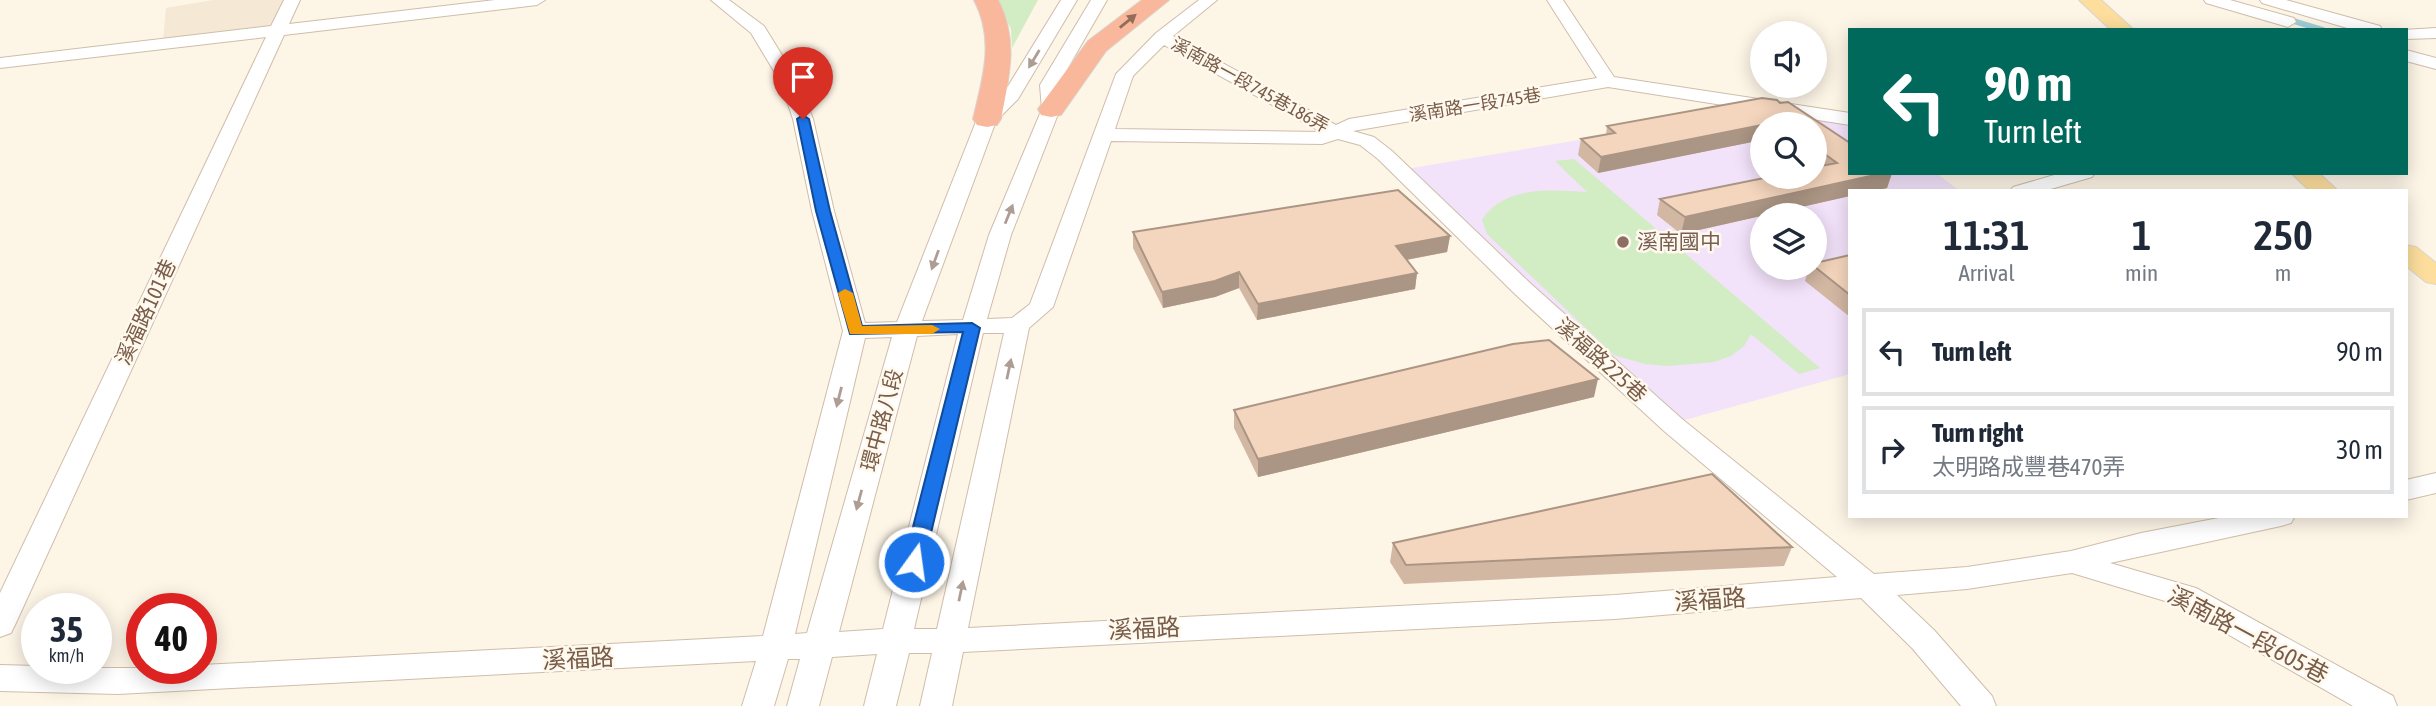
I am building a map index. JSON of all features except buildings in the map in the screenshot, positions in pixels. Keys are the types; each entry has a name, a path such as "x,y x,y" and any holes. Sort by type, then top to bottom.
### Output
{"highway":[{"path":"986,0 1001,34 1001,56 987,119"},
{"path":"1051,109 1097,46 1157,0"}],"main road":[{"path":"2090,0 2122,28"},
{"path":"2306,175 2323,189"},
{"path":"2408,255 2436,276"}],"street":[{"name":"溪福路101巷","path":"0,625 292,0"},
{"path":"0,63 537,0"},
{"path":"719,0 758,30 789,81 803,119 823,211 855,331 776,648 758,706"},
{"name":"環中路八段","path":"803,706 906,331 987,119 1009,99 1069,0"},
{"path":"880,706 972,328 1000,235 1051,109 1049,85 1099,0"},
{"path":"855,331 1018,325 1041,307 1125,74 1162,37 1209,0"},
{"path":"1555,0 1608,82"},
{"path":"2211,0 2309,28"},
{"path":"2268,0 2367,28"},
{"path":"2408,34 2436,33"},
{"name":"溪南路一段745巷186弄","path":"1162,37 1338,134"},
{"path":"2408,56 2436,64"},
{"name":"溪南路一段745巷","path":"1101,135 1322,138 1338,134 1349,125 1608,82 1848,118"},
{"name":"溪福路225巷","path":"1338,134 1367,141 1385,155 1523,289 1673,425 1869,587 1923,639 1980,706"},
{"path":"2027,189 2078,175"},
{"path":"936,706 1018,325"},
{"path":"2408,490 2436,483"},
{"name":"溪福路","path":"0,678 118,681 183,679 895,641 950,641 1615,607 1967,578 2071,562 2141,544 2271,518"},
{"name":"溪南路一段605巷","path":"2071,562 2185,596 2381,706"}],"shaded area":[{"path":"213,0 285,0 269,27 163,41 166,8"},
{"name":"溪南國中","path":"1764,109 1784,112 1750,112 1750,189 1827,189 1827,119 1848,122 1848,175 1939,175 1957,189 1848,189 1848,375 1681,421 1406,169"}],"green space":[{"path":"997,0 1038,0 1012,48 1011,29"},
{"path":"1574,159 1820,368 1799,374 1751,334 1744,346 1731,356 1714,362 1668,366 1645,364 1614,355 1487,234 1482,220 1491,209 1515,195 1544,191 1587,192 1555,161"}],"waterway":[{"path":"2287,19 2316,28"}],"slow traffic":[{"path":"845,293 855,331 932,329"}],"place":[{"name":"溪南國中","path":"1623,242"}],"route":[{"path":"803,119 823,211 855,331 972,328 914,562"}]}
